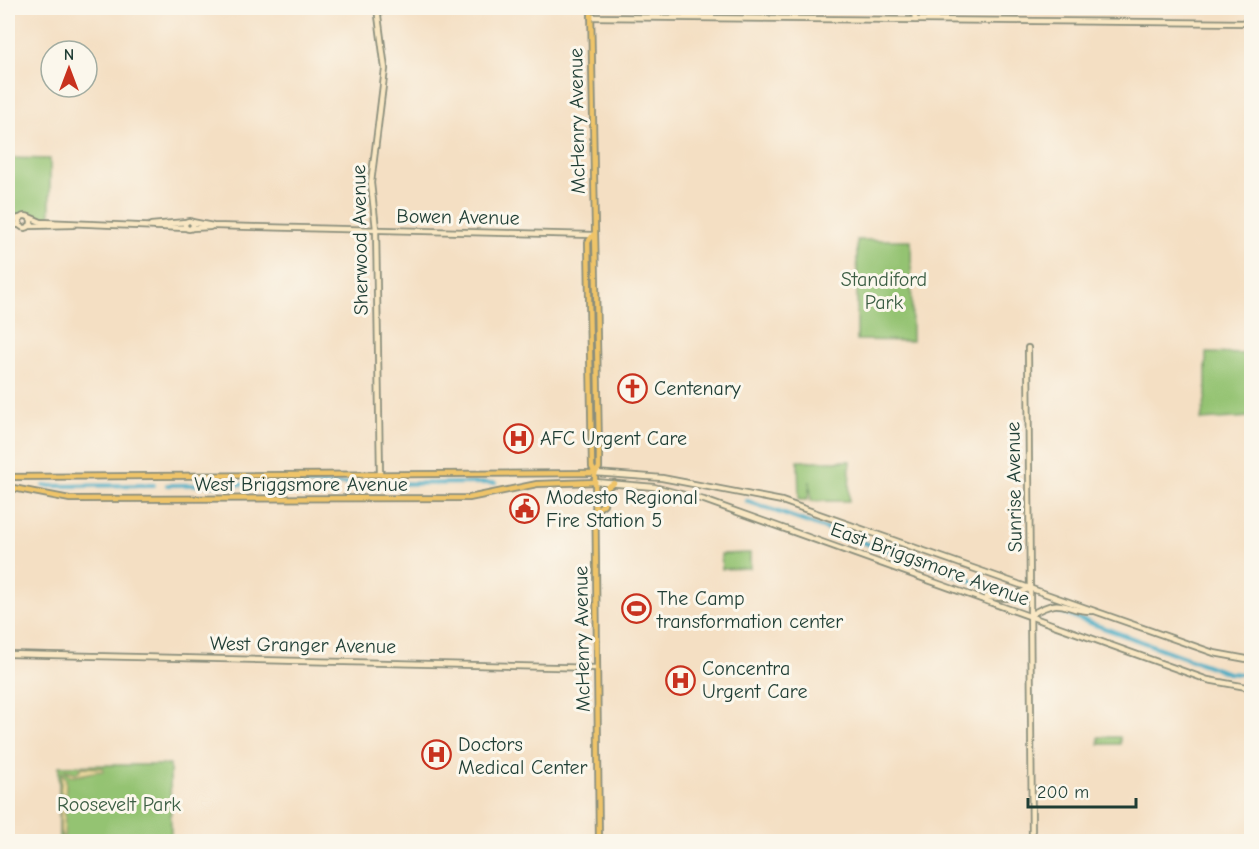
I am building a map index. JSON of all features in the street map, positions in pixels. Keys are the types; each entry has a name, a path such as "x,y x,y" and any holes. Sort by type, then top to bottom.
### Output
{"main road":[{"name":"McHenry Avenue","path":"591,8 593,235 588,242 592,468 595,473 596,510 599,842"},
{"name":"West Briggsmore Avenue","path":"8,477 595,473"},
{"name":"West Briggsmore Avenue","path":"8,487 70,499 469,498 537,484 595,482"},
{"path":"596,510 604,504 606,488 614,483"}],"street":[{"name":"Sherwood Avenue","path":"377,8 386,69 371,171 376,230 380,474"},
{"path":"914,8 915,20"},
{"path":"591,17 1251,23"},
{"path":"29,217 29,226"},
{"path":"8,223 29,217 40,222 76,224"},
{"path":"20,218 20,225"},
{"path":"8,223 29,226 76,224"},
{"name":"Bowen Avenue","path":"76,224 593,235"},
{"name":"Sunrise Avenue","path":"1028,348 1032,842"},
{"name":"East Briggsmore Avenue","path":"595,473 662,478 776,499 1214,653 1251,660"},
{"name":"East Briggsmore Avenue","path":"595,482 654,487 704,500 1208,680 1251,688"},
{"path":"969,593 990,598 1009,598 1030,588"},
{"path":"1030,616 1044,607 1061,604 1086,611 1096,611"},
{"name":"West Granger Avenue","path":"8,654 597,668"}],"green space":[{"path":"8,158 50,159 50,220 35,219 24,214 8,219"},
{"name":"Standiford Park","path":"857,240 911,240 912,341 857,340"},
{"path":"1248,344 1252,344 1251,417 1201,420 1206,395 1206,353 1248,354"},
{"path":"798,461 850,461 849,501 811,501 810,481 808,500 799,500"},
{"path":"750,553 750,568 722,569 721,554"},
{"path":"1099,737 1120,737 1120,744 1099,744"},
{"name":"Roosevelt Park","path":"170,765 171,841 59,842 59,766"}],"sand":[{"path":"82,767 103,768 103,771 70,776 65,770 77,773"},
{"path":"62,772 66,779 64,842 60,831 60,803 64,796 60,791"}],"waterway":[{"path":"167,485 495,483"},
{"path":"44,486 154,485"},
{"path":"747,501 1003,592"},
{"path":"1057,611 1228,673 1252,675"}],"place":[{"name":"Centenary","path":"633,388"},
{"name":"AFC Urgent Care","path":"519,438"},
{"name":"Modesto Regional Fire Station 5","path":"525,509"},
{"name":"The Camp transformation center","path":"636,609"},
{"name":"Concentra Urgent Care","path":"681,680"},
{"name":"Doctors Medical Center","path":"437,755"}]}
